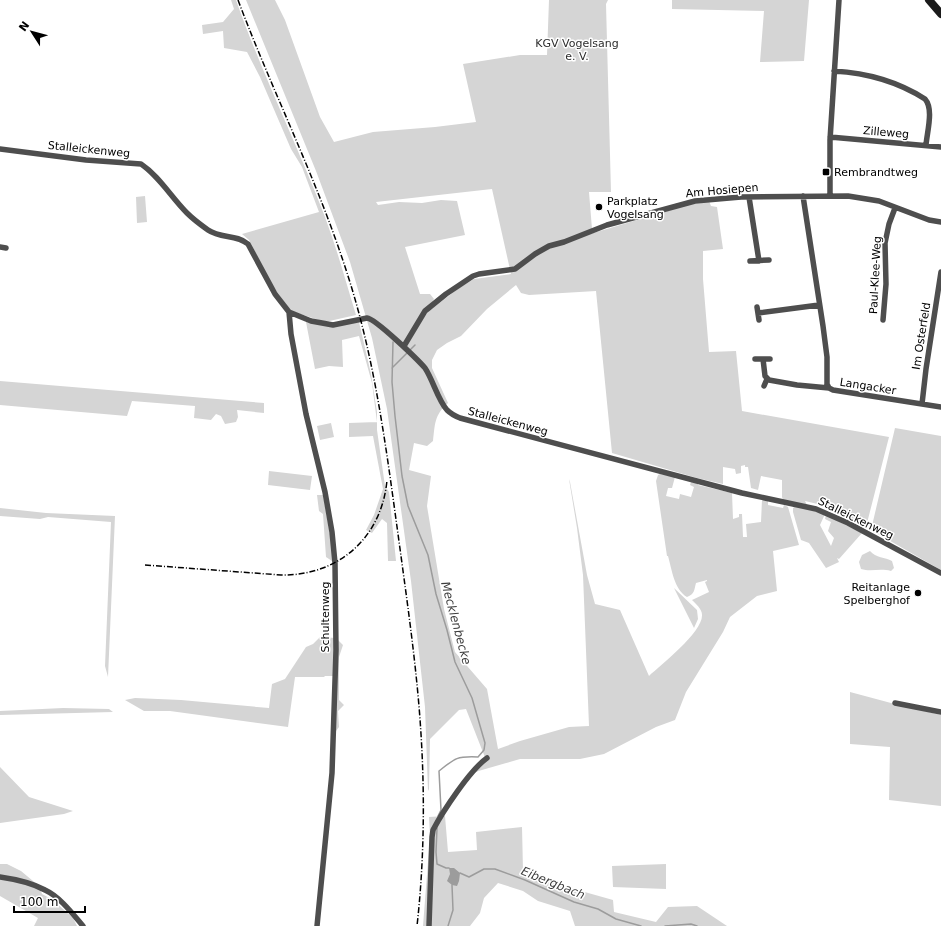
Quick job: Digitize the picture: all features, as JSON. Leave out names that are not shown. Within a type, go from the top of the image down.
[{"type":"street","points":[[830,196],[830,137],[839,0]]},
{"type":"street","points":[[929,0],[941,14]]},
{"type":"street","points":[[834,71],[854,72],[881,78],[925,99],[928,103],[930,112],[926,145]]},
{"type":"street","name":"Zilleweg","points":[[830,137],[941,147]]},
{"type":"street","name":"Stalleickenweg","points":[[0,149],[86,160],[140,164],[147,168],[187,213],[209,231],[222,237],[242,239],[248,244],[275,294],[289,312],[310,321],[332,325],[370,318],[407,350],[425,369],[446,409],[460,418],[737,492],[816,509],[848,523],[941,573]]},
{"type":"street","name":"Langacker","points":[[803,196],[826,357],[828,388],[941,408]]},
{"type":"street","name":"Am Hosiepen","points":[[407,350],[426,312],[446,294],[472,276],[515,269],[543,249],[607,225],[639,215],[695,201],[749,197],[848,196],[868,199],[929,220],[941,222]]},
{"type":"street","points":[[749,197],[759,261]]},
{"type":"street","name":"Paul-Klee-Weg","points":[[883,320],[886,280],[885,243],[889,224],[895,208]]},
{"type":"street","points":[[0,247],[6,248]]},
{"type":"street","points":[[750,261],[769,260]]},
{"type":"street","name":"Im Osterfeld","points":[[922,404],[941,272]]},
{"type":"street","points":[[758,313],[819,305]]},
{"type":"street","points":[[757,306],[759,320]]},
{"type":"street","name":"Schultenweg","points":[[289,312],[291,334],[306,414],[319,461],[326,498],[332,532],[335,563],[336,645],[332,773],[317,926]]},
{"type":"street","points":[[755,359],[770,359]]},
{"type":"street","points":[[763,359],[765,376],[767,379],[764,386]]},
{"type":"street","points":[[767,379],[797,385],[828,388]]},
{"type":"street","points":[[895,703],[941,712]]},
{"type":"street","points":[[429,926],[432,837],[436,825],[468,778],[480,763],[487,758]]},
{"type":"street","points":[[0,877],[45,890],[68,908],[83,926]]},
{"type":"green space","points":[[231,0],[236,0],[257,55],[325,217],[334,241],[356,315],[325,322],[291,311],[272,285],[249,240],[242,234],[319,212],[302,167],[291,149],[260,77],[247,52],[224,48],[223,31],[203,34],[202,25],[223,22],[234,9]]},
{"type":"green space","name":"KGV Vogelsang e. V.","points":[[246,0],[275,0],[285,20],[320,117],[334,142],[373,132],[476,122],[463,64],[520,55],[547,55],[549,0],[608,0],[606,4],[611,192],[589,192],[592,229],[573,239],[691,204],[709,201],[711,206],[717,207],[723,249],[703,251],[703,279],[709,352],[736,351],[742,411],[889,437],[866,527],[848,519],[826,506],[805,501],[807,505],[783,500],[782,480],[761,476],[758,490],[751,488],[748,467],[745,467],[745,465],[741,466],[741,473],[736,474],[735,469],[723,467],[723,484],[697,478],[612,453],[596,291],[529,295],[521,293],[516,285],[487,309],[461,336],[437,350],[432,360],[432,368],[448,403],[443,407],[438,416],[433,441],[427,446],[414,443],[409,470],[431,476],[427,506],[444,609],[455,652],[487,689],[498,749],[569,727],[589,726],[583,575],[569,479],[587,575],[595,604],[620,610],[649,676],[680,648],[696,630],[701,622],[702,613],[692,600],[709,592],[705,582],[707,580],[696,583],[693,593],[687,597],[676,584],[667,556],[656,481],[658,475],[660,474],[675,477],[672,488],[668,488],[666,496],[679,499],[680,494],[691,497],[694,487],[690,485],[691,482],[732,493],[733,519],[739,517],[739,514],[742,514],[743,537],[747,537],[746,524],[761,522],[762,500],[768,501],[768,505],[783,508],[784,505],[788,507],[799,545],[773,551],[777,591],[757,596],[730,617],[723,632],[686,692],[675,720],[656,727],[604,754],[580,759],[520,759],[475,772],[486,760],[466,709],[459,710],[430,739],[428,791],[425,707],[411,581],[387,409],[372,338],[350,262],[316,171]],"holes":[[[492,189],[511,274],[474,279],[459,288],[429,311],[417,325],[405,346],[416,324],[434,299],[430,294],[420,294],[405,247],[465,235],[457,201],[441,200],[422,203],[399,202],[378,205],[376,202]]]},
{"type":"green space","points":[[672,0],[809,0],[804,61],[760,62],[764,11],[672,9]]},
{"type":"green space","points":[[145,196],[147,222],[137,223],[136,197]]},
{"type":"green space","points":[[306,322],[329,326],[359,322],[371,374],[377,412],[377,422],[372,383],[359,336],[342,340],[343,367],[329,366],[315,369]]},
{"type":"green space","points":[[0,381],[264,403],[264,413],[237,410],[238,417],[236,422],[225,424],[221,416],[216,414],[211,420],[194,418],[195,406],[132,401],[127,416],[0,405]]},
{"type":"green space","points":[[377,422],[385,486],[389,492],[396,561],[388,561],[387,523],[382,519],[372,533],[366,530],[374,515],[383,489],[373,436],[349,437],[349,423]]},
{"type":"green space","points":[[331,423],[334,437],[320,440],[317,426]]},
{"type":"green space","points":[[895,428],[941,436],[941,570],[871,530]]},
{"type":"green space","points":[[269,471],[312,476],[310,490],[268,485]]},
{"type":"green space","points":[[317,495],[323,495],[335,563],[326,557],[323,514],[319,511]]},
{"type":"green space","points":[[796,506],[825,514],[820,525],[831,546],[834,538],[828,531],[831,522],[825,519],[826,515],[862,533],[839,559],[837,558],[839,562],[826,568],[809,543],[801,540],[793,512],[793,508]]},
{"type":"green space","points":[[0,508],[46,513],[115,516],[108,677],[105,666],[111,522],[48,517],[40,519],[0,516]]},
{"type":"green space","points":[[870,551],[875,555],[892,561],[894,568],[891,571],[861,569],[859,562],[862,555]]},
{"type":"green space","points":[[674,588],[697,610],[698,619],[694,628]]},
{"type":"green space","points":[[320,637],[336,638],[343,645],[339,657],[339,700],[344,705],[338,711],[339,727],[333,735],[335,676],[295,677],[288,727],[170,711],[144,711],[125,700],[135,698],[181,700],[269,708],[272,684],[285,679],[306,647],[313,644]]},
{"type":"green space","points":[[850,692],[941,715],[941,806],[889,800],[890,747],[850,744]]},
{"type":"green space","points":[[63,708],[109,709],[113,712],[0,715],[0,711]]},
{"type":"green space","points":[[0,767],[29,797],[73,811],[64,814],[0,823]]},
{"type":"green space","points":[[445,816],[448,852],[477,850],[476,832],[522,827],[523,871],[535,878],[613,900],[614,912],[656,922],[668,907],[697,906],[727,926],[575,926],[570,911],[538,901],[523,891],[498,883],[484,898],[480,913],[470,926],[423,926],[430,836],[429,817]]},
{"type":"green space","points":[[0,864],[7,864],[21,871],[39,886],[42,894],[53,900],[73,918],[77,926],[34,926],[38,918],[0,896]]},
{"type":"green space","points":[[666,864],[666,889],[613,887],[612,866]]},
{"type":"shaded area","points":[[449,868],[454,868],[460,873],[457,886],[452,885],[447,881],[450,874]]},
{"type":"waterway","name":"Mecklenbecke","points":[[393,342],[392,382],[395,416],[402,476],[408,506],[428,555],[436,594],[455,662],[472,698],[485,743],[484,750],[478,757],[465,757],[457,759],[439,771],[441,810],[438,816]]},
{"type":"waterway","points":[[392,368],[415,345]]},
{"type":"waterway","name":"Mecklenbecke","points":[[437,828],[437,864],[449,868]]},
{"type":"waterway","name":"Eibergbach","points":[[460,873],[469,877],[484,869],[495,869],[525,880],[574,902],[598,909],[616,919],[641,926]]},
{"type":"waterway","name":"Eibergbach","points":[[448,926],[453,910],[452,885]]},
{"type":"waterway","name":"Eibergbach","points":[[665,926],[691,924],[697,926]]},
{"type":"railway","points":[[238,0],[309,171],[336,241],[348,276],[366,340],[373,372],[394,501],[419,709],[423,782],[423,830],[417,926]]},
{"type":"railway","points":[[145,565],[281,575],[302,574],[321,569],[339,560],[354,549],[367,535],[376,519],[383,500],[387,480]]},
{"type":"place","name":"Rembrandtweg","points":[[826,172]]},
{"type":"place","name":"Parkplatz Vogelsang","points":[[599,207]]},
{"type":"place","name":"Reitanlage Spelberghof","points":[[918,593]]}]
